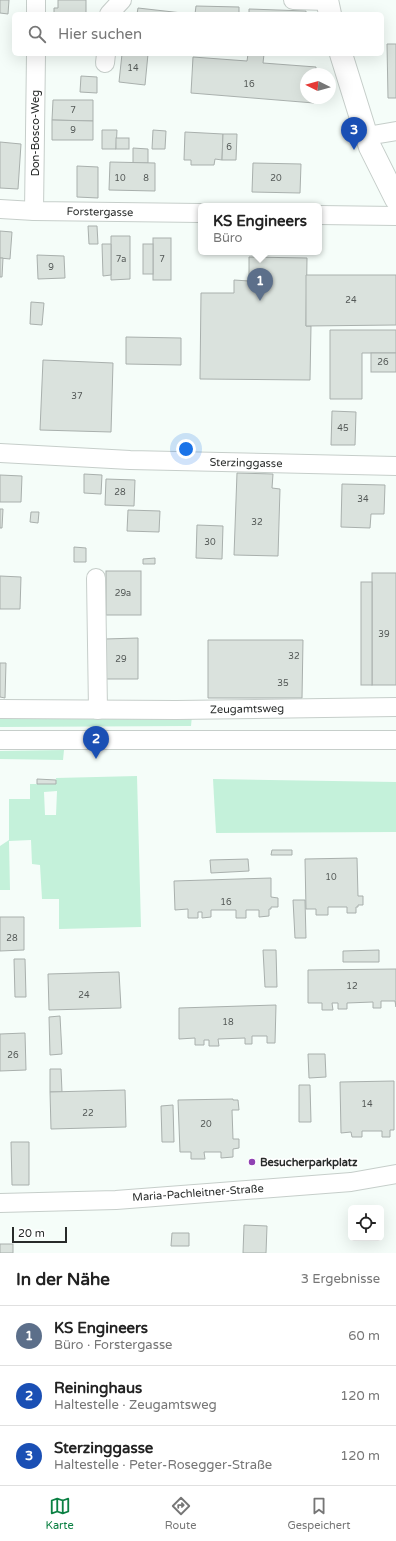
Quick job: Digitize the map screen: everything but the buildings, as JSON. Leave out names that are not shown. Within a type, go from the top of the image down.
[{"type":"main road","points":[[342,56],[370,147],[396,199]]},
{"type":"street","points":[[36,0],[36,12]]},
{"type":"street","points":[[111,12],[122,0]]},
{"type":"street","points":[[294,0],[328,5]]},
{"type":"street","name":"Don-Bosco-Weg","points":[[34,211],[36,56]]},
{"type":"street","points":[[366,136],[396,131]]},
{"type":"street","name":"Forstergasse","points":[[0,209],[34,211],[198,213]]},
{"type":"street","points":[[322,215],[396,216]]},
{"type":"street","name":"Sterzinggasse","points":[[0,453],[130,460],[396,466]]},
{"type":"street","points":[[96,578],[98,710]]},
{"type":"street","name":"Zeugamtsweg","points":[[0,708],[98,710],[396,707]]},
{"type":"street","points":[[0,740],[396,740]]},
{"type":"street","name":"Maria-Pachleitner-Straße","points":[[0,1203],[116,1200],[350,1182],[396,1174]]},
{"type":"green space","points":[[192,716],[191,726],[0,727],[0,717]]},
{"type":"green space","points":[[64,750],[63,760],[0,759],[0,751]]},
{"type":"green space","points":[[137,776],[141,927],[59,929],[59,899],[42,899],[40,865],[32,864],[31,840],[9,841],[10,890],[0,890],[0,846],[9,840],[9,799],[30,799],[30,784],[56,784],[56,778]],"holes":[[[57,791],[56,815],[45,815],[44,792]]]},
{"type":"green space","points":[[213,779],[396,782],[396,832],[216,833]]},
{"type":"place","name":"Sterzinggasse","points":[[354,150]]},
{"type":"place","name":"KS Engineers","points":[[260,301]]},
{"type":"place","name":"Reininghaus","points":[[96,759]]},
{"type":"place","name":"Besucherparkplatz","points":[[252,1162]]}]
